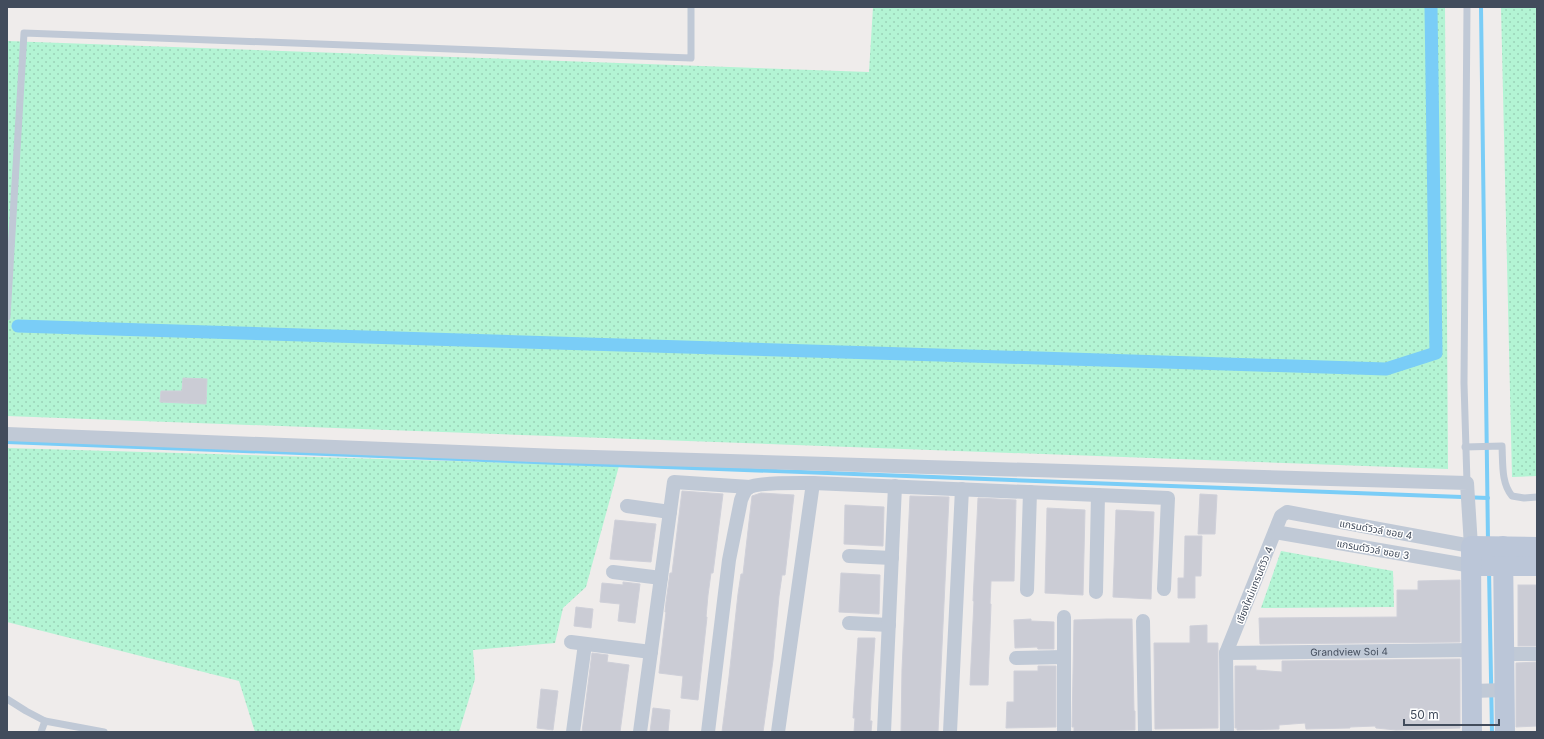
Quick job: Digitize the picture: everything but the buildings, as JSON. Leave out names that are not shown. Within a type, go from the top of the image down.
[{"type":"street","points":[[7,434],[567,456],[1467,485],[1475,566],[1471,650],[1505,732]]},
{"type":"street","points":[[640,732],[674,482],[750,487],[760,485],[813,483],[1168,498],[1164,589]]},
{"type":"street","points":[[778,732],[813,483]]},
{"type":"street","points":[[884,732],[895,486]]},
{"type":"street","points":[[708,732],[729,560],[741,500],[745,491],[750,487]]},
{"type":"street","points":[[950,732],[962,489]]},
{"type":"street","points":[[1027,590],[1030,492]]},
{"type":"street","points":[[1096,592],[1098,495]]},
{"type":"street","points":[[627,506],[670,512]]},
{"type":"street","name":"แกรนด์วิวล์ ซอย 4","points":[[1281,516],[1286,512],[1474,546]]},
{"type":"street","name":"เชียงใหม่แกรนด์วิว 4","points":[[1226,653],[1281,516]]},
{"type":"street","name":"แกรนด์วิวล์ ซอย 3","points":[[1275,532],[1475,566]]},
{"type":"street","points":[[1474,546],[1537,547]]},
{"type":"street","points":[[1472,732],[1504,654],[1500,546]]},
{"type":"street","points":[[849,556],[892,558]]},
{"type":"street","points":[[1475,566],[1537,566]]},
{"type":"street","points":[[613,572],[661,578]]},
{"type":"street","points":[[1064,617],[1064,732]]},
{"type":"street","points":[[1143,621],[1145,732]]},
{"type":"street","points":[[848,623],[889,625]]},
{"type":"street","points":[[571,642],[651,652]]},
{"type":"street","points":[[573,732],[585,644]]},
{"type":"street","name":"Grandview Soi 4","points":[[1226,653],[1471,650]]},
{"type":"street","points":[[1226,653],[1227,732]]},
{"type":"street","points":[[1504,654],[1537,654]]},
{"type":"street","points":[[1016,658],[1064,657]]},
{"type":"lane","points":[[7,317],[24,32],[691,58],[691,7]]},
{"type":"lane","points":[[1466,7],[1465,447],[1467,485]]},
{"type":"lane","points":[[1465,447],[1502,446],[1504,479],[1507,490],[1512,496],[1524,498],[1537,497]]},
{"type":"lane","points":[[7,699],[45,721],[104,732]]},
{"type":"lane","points":[[41,732],[45,721]]},
{"type":"green space","points":[[873,7],[1445,7],[1448,469],[7,416],[7,41],[869,72]]},
{"type":"green space","points":[[1501,7],[1537,7],[1537,476],[1512,477]]},
{"type":"green space","points":[[7,448],[619,466],[586,587],[563,608],[555,643],[473,650],[475,679],[459,732],[255,732],[239,681],[7,622]]},
{"type":"green space","points":[[1281,551],[1393,571],[1394,607],[1261,608]]},
{"type":"waterway","points":[[18,326],[1386,369],[1436,353],[1431,7]]},
{"type":"waterway","points":[[1481,7],[1488,542]]},
{"type":"waterway","points":[[7,442],[1488,498]]},
{"type":"waterway","points":[[1489,570],[1492,732]]}]
